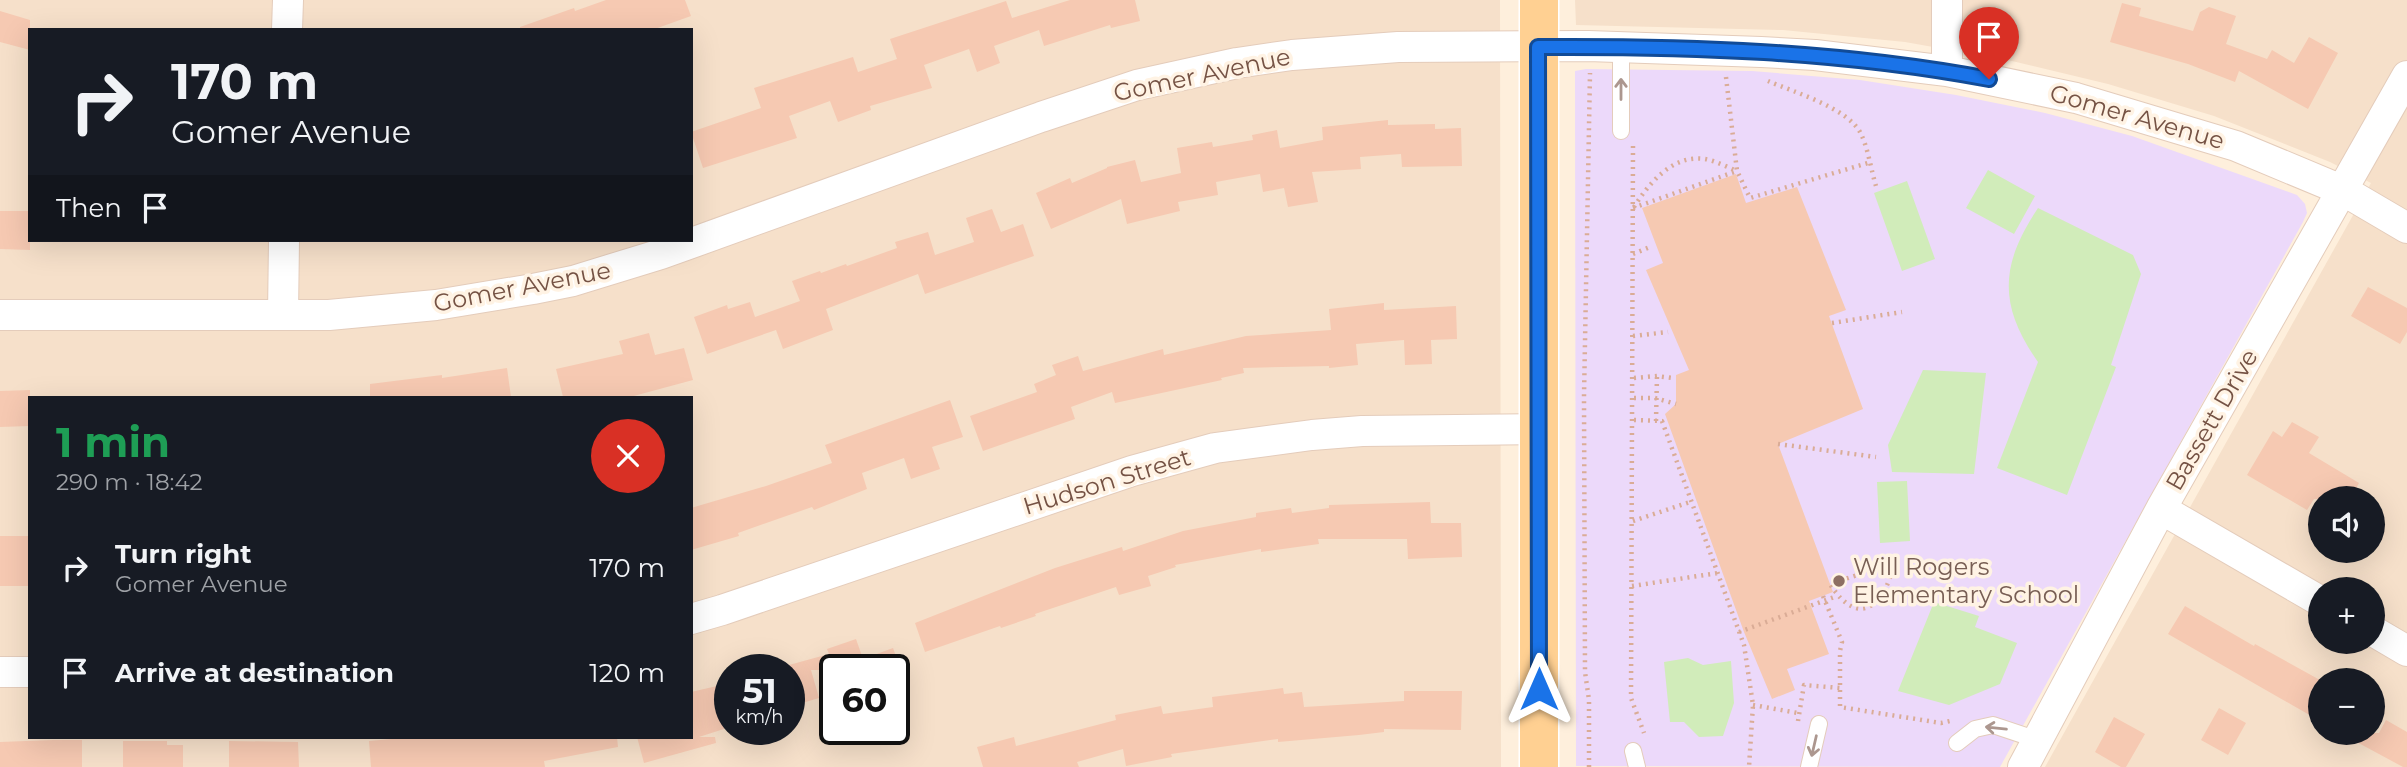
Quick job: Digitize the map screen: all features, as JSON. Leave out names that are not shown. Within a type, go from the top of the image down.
[{"type":"main road","points":[[1539,0],[1539,767]]},
{"type":"street","points":[[287,28],[288,0]]},
{"type":"street","points":[[1947,0],[1947,71]]},
{"type":"street","name":"Gomer Avenue","points":[[0,315],[283,316],[363,313],[436,305],[573,281],[661,254],[1041,117],[1138,85],[1237,63],[1338,50],[1398,47],[1621,47],[1815,55],[1947,71],[2076,98],[2236,146],[2344,191],[2407,228]]},
{"type":"street","name":"Bassett Drive","points":[[2023,767],[2161,509],[2407,76]]},
{"type":"street","points":[[283,316],[284,242]]},
{"type":"street","name":"Hudson Street","points":[[693,617],[735,606],[1132,471],[1215,448],[1363,431],[1538,429]]},
{"type":"street","points":[[2161,509],[2308,594]]},
{"type":"street","points":[[2385,638],[2407,651]]},
{"type":"street","points":[[0,672],[28,672]]},
{"type":"lane","points":[[1621,47],[1627,136]]},
{"type":"lane","points":[[1809,767],[1819,724]]},
{"type":"lane","points":[[1957,743],[1975,729],[1993,725],[2038,740]]},
{"type":"path","points":[[1589,767],[1589,700],[1585,672],[1584,396],[1590,73]]},
{"type":"path","points":[[1726,76],[1737,171],[1750,198],[1868,163]]},
{"type":"path","points":[[1759,77],[1827,106],[1848,118],[1861,133],[1876,186]]},
{"type":"path","points":[[1627,136],[1633,208],[1631,698],[1640,754]]},
{"type":"path","points":[[1633,208],[1647,186],[1680,162],[1704,159],[1737,171]]},
{"type":"path","points":[[1633,208],[1737,171]]},
{"type":"path","points":[[1633,254],[1650,247]]},
{"type":"path","points":[[1832,323],[1902,312]]},
{"type":"path","points":[[1633,336],[1668,332]]},
{"type":"path","points":[[1656,421],[1657,376]]},
{"type":"path","points":[[1634,378],[1672,378]]},
{"type":"path","points":[[1634,398],[1656,398],[1676,404]]},
{"type":"path","points":[[1634,420],[1662,421],[1744,645],[1752,705],[1749,767]]},
{"type":"path","points":[[1778,444],[1875,457]]},
{"type":"path","points":[[1633,520],[1690,502]]},
{"type":"path","points":[[1894,563],[1889,585],[1877,602],[1862,609],[1850,608],[1838,596],[1830,584],[1894,563]]},
{"type":"path","points":[[1632,586],[1718,573]]},
{"type":"path","points":[[1739,632],[1824,598],[1838,596]]},
{"type":"path","points":[[1824,598],[1842,642],[1840,707],[1941,723],[1953,721]]},
{"type":"path","points":[[1797,729],[1804,684],[1840,688]]},
{"type":"path","points":[[1752,705],[1798,713]]},
{"type":"shaded area","points":[[0,0],[1500,0],[1501,767],[0,767]]},
{"type":"shaded area","points":[[1575,0],[2407,0],[2407,767],[2045,767],[2371,183],[2330,162],[2214,116],[2108,84],[2012,61],[1905,42],[1783,30],[1576,25]]},
{"type":"shaded area","name":"Will Rogers Elementary School","points":[[1575,71],[1752,71],[1860,80],[1956,95],[2045,113],[2132,136],[2297,195],[2305,204],[2307,213],[2303,222],[2000,767],[1576,766]]},
{"type":"green space","points":[[1988,170],[2035,196],[2014,234],[1966,208]]},
{"type":"green space","points":[[1907,181],[1935,259],[1902,271],[1874,193]]},
{"type":"green space","points":[[2038,208],[2133,255],[2141,274],[2111,365],[2116,367],[2067,495],[1997,468],[2038,362],[2016,322],[2010,303],[2009,285],[2016,248]]},
{"type":"green space","points":[[1923,370],[1986,373],[1974,474],[1892,472],[1888,445]]},
{"type":"green space","points":[[1907,481],[1910,541],[1880,543],[1877,482]]},
{"type":"green space","points":[[1934,602],[1979,616],[1975,627],[2017,643],[2000,684],[1949,705],[1898,691]]},
{"type":"green space","points":[[1688,658],[1703,665],[1731,661],[1734,703],[1723,736],[1699,737],[1684,722],[1670,722],[1664,662]]},
{"type":"building","points":[[606,0],[685,0],[691,16],[658,28],[520,28],[574,8],[575,11]]},
{"type":"building","points":[[1070,0],[1135,0],[1140,21],[1111,28],[1110,25],[1044,46],[1039,30],[994,46],[1000,63],[977,72],[969,49],[924,65],[932,88],[870,106],[871,110],[838,122],[830,101],[789,116],[797,138],[703,168],[693,131],[761,108],[754,88],[853,57],[858,72],[897,59],[890,39],[1006,1],[1012,18]]},
{"type":"building","points":[[2122,3],[2141,8],[2139,16],[2193,31],[2200,12],[2209,7],[2236,16],[2226,44],[2267,59],[2272,50],[2294,63],[2309,37],[2338,53],[2308,109],[2239,71],[2235,82],[2188,64],[2110,42]]},
{"type":"building","points":[[0,11],[30,20],[28,49],[0,42]]},
{"type":"building","points":[[1388,120],[1388,125],[1435,124],[1435,129],[1461,128],[1462,166],[1402,167],[1401,154],[1360,157],[1361,169],[1312,172],[1318,202],[1288,207],[1284,188],[1263,192],[1260,174],[1216,182],[1218,195],[1178,202],[1180,211],[1127,224],[1121,199],[1051,229],[1036,193],[1070,178],[1072,183],[1107,167],[1135,160],[1141,182],[1181,173],[1177,148],[1212,142],[1213,147],[1253,140],[1252,135],[1277,130],[1280,148],[1323,140],[1322,127]]},
{"type":"building","points":[[1736,174],[1746,203],[1797,187],[1846,310],[1829,316],[1863,409],[1778,444],[1833,592],[1809,601],[1829,654],[1787,669],[1795,690],[1772,699],[1744,632],[1665,414],[1676,404],[1676,375],[1689,370],[1646,270],[1663,263],[1642,208]]},
{"type":"building","points":[[992,209],[1001,232],[1023,224],[1034,256],[925,294],[918,274],[826,309],[833,330],[783,349],[776,330],[707,354],[694,317],[727,305],[728,309],[750,302],[755,317],[800,301],[792,281],[820,271],[821,273],[846,264],[847,266],[897,248],[895,242],[928,232],[935,255],[974,242],[966,218]]},
{"type":"building","points":[[0,211],[28,211],[30,250],[0,249]]},
{"type":"building","points":[[2368,287],[2407,308],[2407,332],[2400,344],[2351,316]]},
{"type":"building","points":[[1384,303],[1384,310],[1456,306],[1457,339],[1431,340],[1432,364],[1405,365],[1404,340],[1356,344],[1358,365],[1329,368],[1243,368],[1244,373],[1221,378],[1222,380],[1115,403],[1112,392],[1071,407],[1075,419],[983,451],[970,416],[1037,392],[1034,384],[1056,375],[1052,365],[1078,356],[1083,371],[1163,349],[1164,355],[1246,336],[1331,330],[1329,309]]},
{"type":"building","points":[[649,333],[655,355],[684,348],[693,380],[634,396],[563,396],[556,369],[623,354],[619,341]]},
{"type":"building","points":[[507,368],[511,396],[370,396],[370,384],[442,375],[442,378]]},
{"type":"building","points":[[30,390],[28,426],[0,427],[0,391]]},
{"type":"building","points":[[950,400],[963,437],[932,447],[940,469],[911,479],[904,458],[862,473],[867,489],[814,510],[812,507],[738,533],[739,536],[693,549],[693,507],[832,463],[825,445]]},
{"type":"building","points":[[2292,422],[2319,437],[2309,453],[2359,483],[2357,486],[2308,486],[2307,510],[2247,475],[2273,431],[2282,437]]},
{"type":"building","points":[[1430,502],[1431,523],[1461,523],[1462,557],[1408,559],[1407,539],[1318,539],[1319,544],[1261,552],[1261,549],[1175,565],[1176,567],[1148,576],[1151,586],[1119,595],[1116,587],[925,652],[915,623],[1055,568],[1122,547],[1123,551],[1183,531],[1256,517],[1256,513],[1291,508],[1292,513],[1329,508],[1329,505]]},
{"type":"building","points":[[0,536],[28,536],[28,586],[0,586]]},
{"type":"building","points":[[2185,606],[2308,673],[2308,714],[2168,634]]},
{"type":"building","points":[[856,639],[861,654],[829,654],[827,649]]},
{"type":"building","points":[[893,648],[895,654],[877,654]]},
{"type":"building","points":[[819,657],[819,670],[811,670],[819,698],[805,702],[805,661]]},
{"type":"building","points":[[714,687],[714,732],[699,737],[714,737],[714,744],[644,763],[638,739],[693,739],[693,692]]},
{"type":"building","points":[[1283,688],[1284,694],[1302,692],[1304,707],[1404,701],[1404,691],[1462,691],[1461,730],[1384,729],[1384,732],[1359,735],[1278,742],[1278,739],[1171,754],[1172,757],[1126,766],[1123,749],[1077,762],[1079,767],[983,767],[977,747],[1014,737],[1016,746],[1116,720],[1115,715],[1161,706],[1163,714],[1213,707],[1212,697]]},
{"type":"building","points":[[2219,708],[2246,723],[2228,755],[2201,740]]},
{"type":"building","points":[[2114,717],[2145,734],[2126,767],[2121,767],[2095,752]]},
{"type":"building","points":[[2386,720],[2407,732],[2407,767],[2362,745],[2385,745]]},
{"type":"building","points":[[617,739],[618,747],[544,761],[545,767],[371,767],[369,741]]},
{"type":"building","points":[[82,740],[82,767],[0,767],[0,742]]},
{"type":"building","points":[[123,741],[167,741],[167,745],[183,745],[183,767],[123,767]]},
{"type":"building","points":[[229,741],[298,742],[299,767],[229,767]]},
{"type":"place","name":"Will Rogers Elementary School","points":[[1839,581]]},
{"type":"route","points":[[1539,689],[1538,47],[1815,55],[1947,71],[1989,79]]}]
